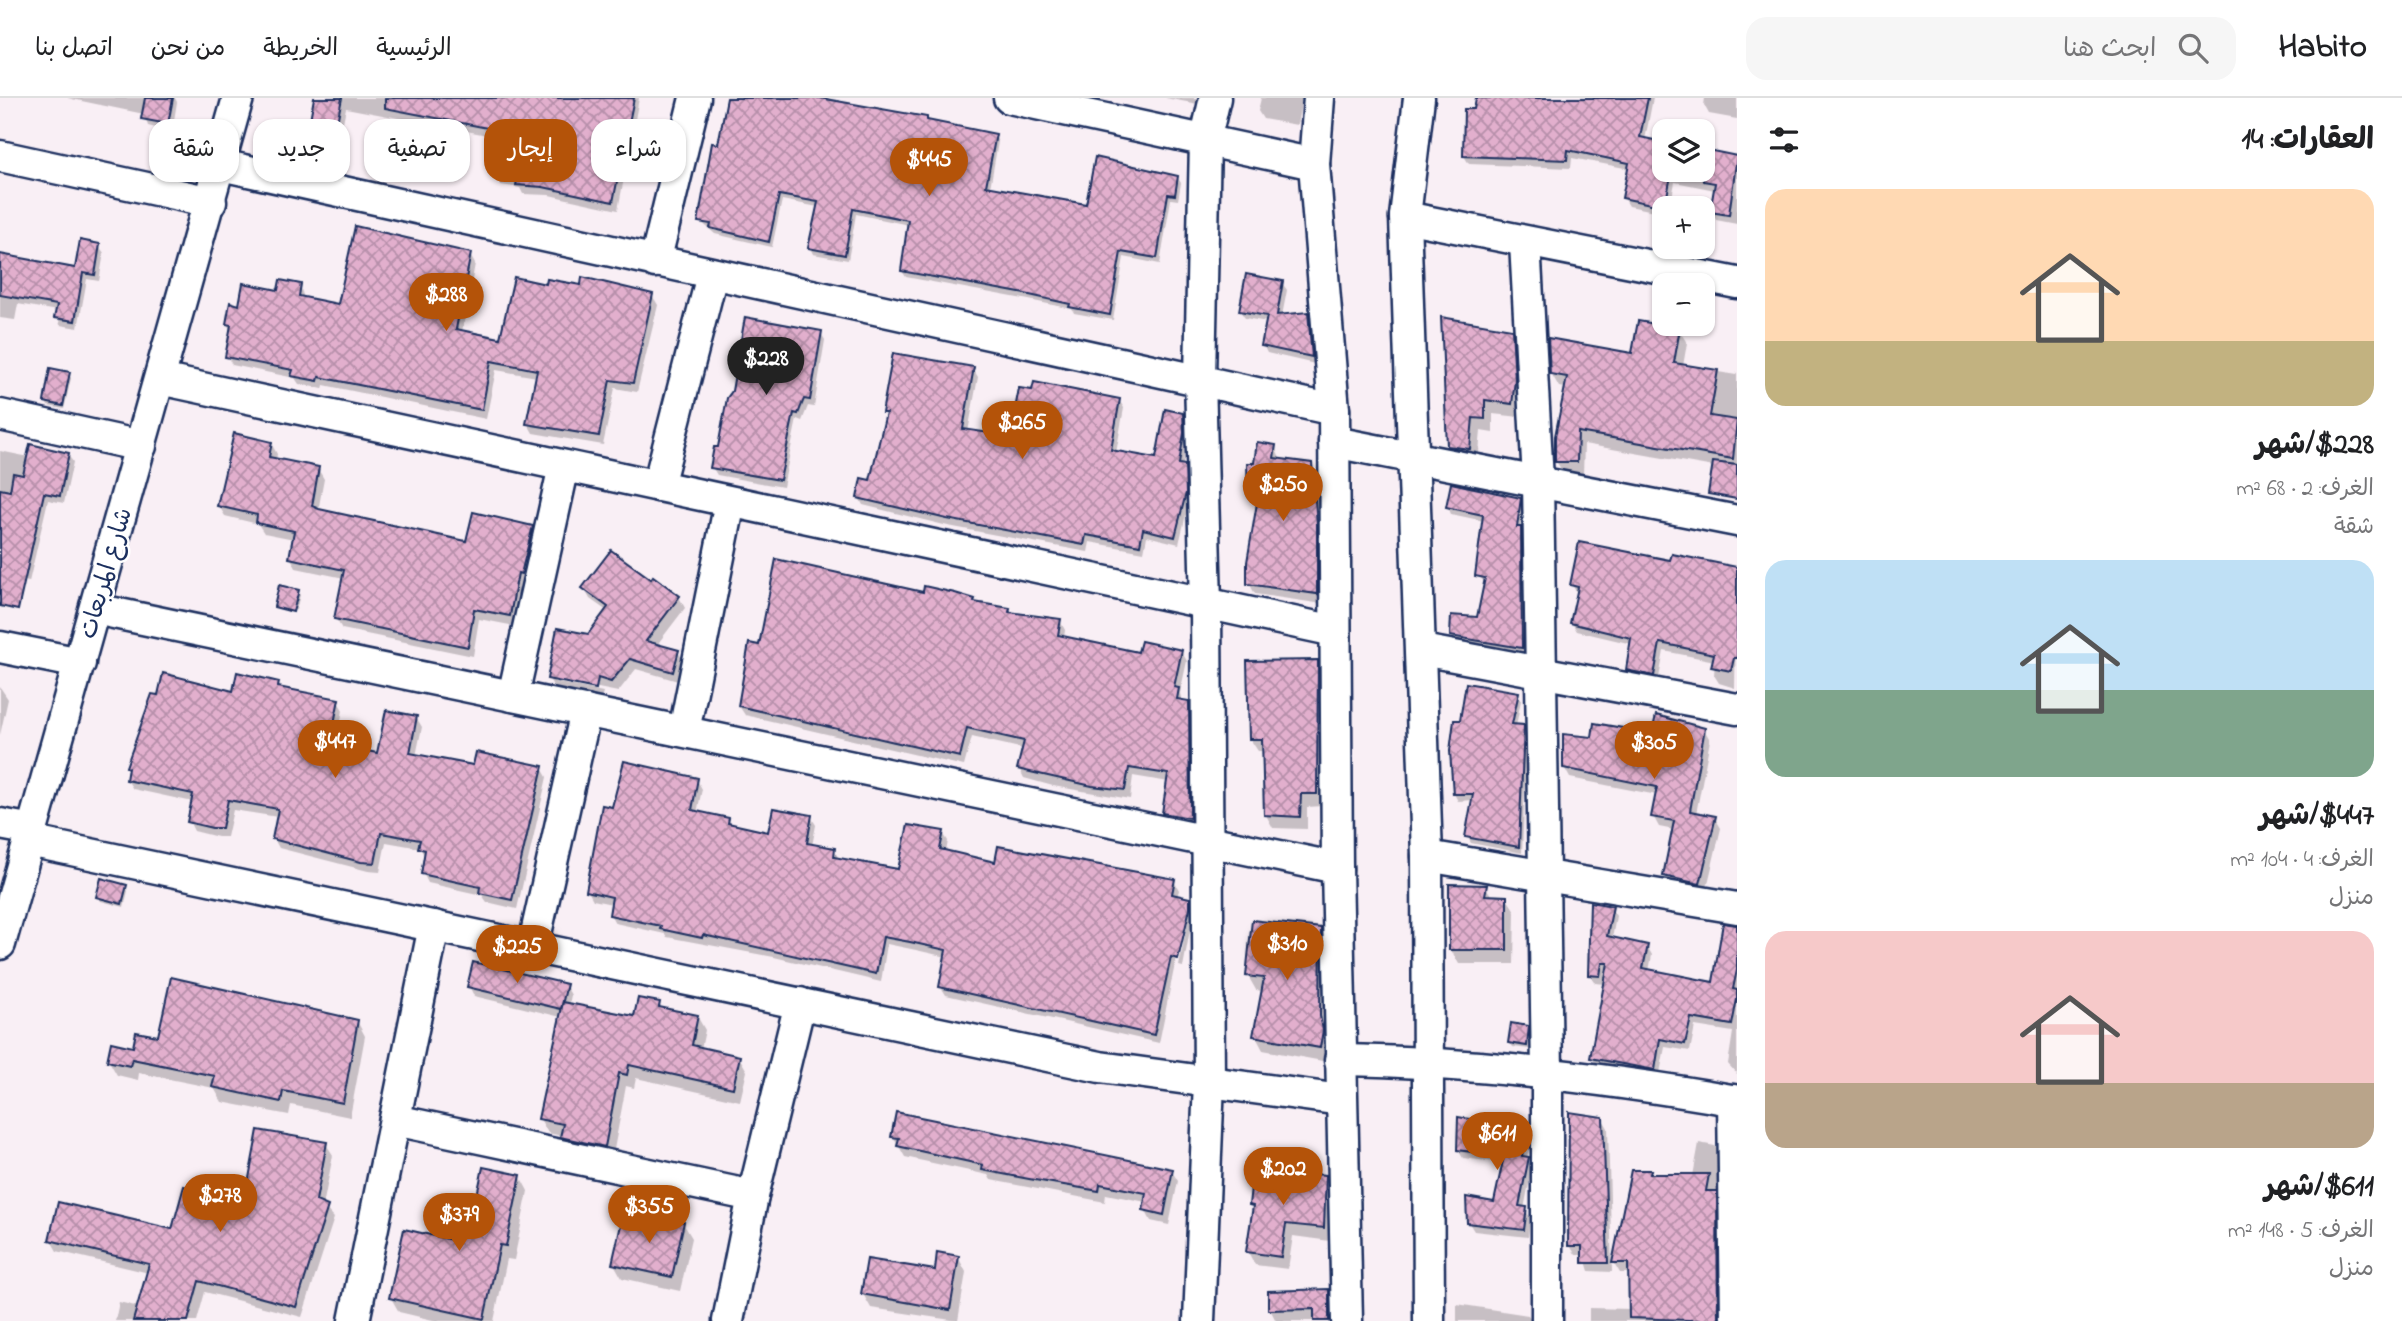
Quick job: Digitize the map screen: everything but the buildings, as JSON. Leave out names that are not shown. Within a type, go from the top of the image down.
[{"type":"street","name":"شارع المربعات","points":[[233,119],[238,98]]},
{"type":"street","points":[[655,262],[695,98]]},
{"type":"street","points":[[1009,98],[1314,164]]},
{"type":"street","points":[[1199,1321],[1209,1082],[1206,604],[1200,378],[1205,141],[1215,98]]},
{"type":"street","points":[[1319,98],[1314,164],[1334,410],[1337,868],[1347,1321]]},
{"type":"street","points":[[1419,98],[1405,217],[1427,856],[1429,1321]]},
{"type":"street","points":[[0,156],[211,202]]},
{"type":"street","points":[[239,169],[712,275],[1200,378],[1334,410]]},
{"type":"street","name":"شارع المربعات","points":[[0,944],[216,182]]},
{"type":"street","points":[[1405,217],[1525,243],[1737,283]]},
{"type":"street","points":[[1525,243],[1538,480],[1542,874],[1548,1073],[1547,1321]]},
{"type":"street","points":[[658,486],[712,275]]},
{"type":"street","points":[[160,379],[1335,631]]},
{"type":"street","points":[[0,415],[141,446]]},
{"type":"street","points":[[1334,442],[1737,521]]},
{"type":"street","points":[[513,696],[564,466]]},
{"type":"street","points":[[684,731],[730,502]]},
{"type":"street","points":[[95,609],[1337,868]]},
{"type":"street","points":[[0,647],[80,663]]},
{"type":"street","points":[[1422,650],[1737,709]]},
{"type":"street","points":[[533,947],[586,711]]},
{"type":"street","points":[[0,824],[31,835],[434,926],[1100,1067],[1341,1100]]},
{"type":"street","points":[[1427,856],[1737,908]]},
{"type":"street","points":[[354,1321],[434,926]]},
{"type":"street","points":[[728,1321],[753,1196],[800,1003]]},
{"type":"street","points":[[1340,1060],[1428,1061],[1548,1073],[1735,1100],[1736,1318]]},
{"type":"street","points":[[395,1120],[753,1196]]}]
